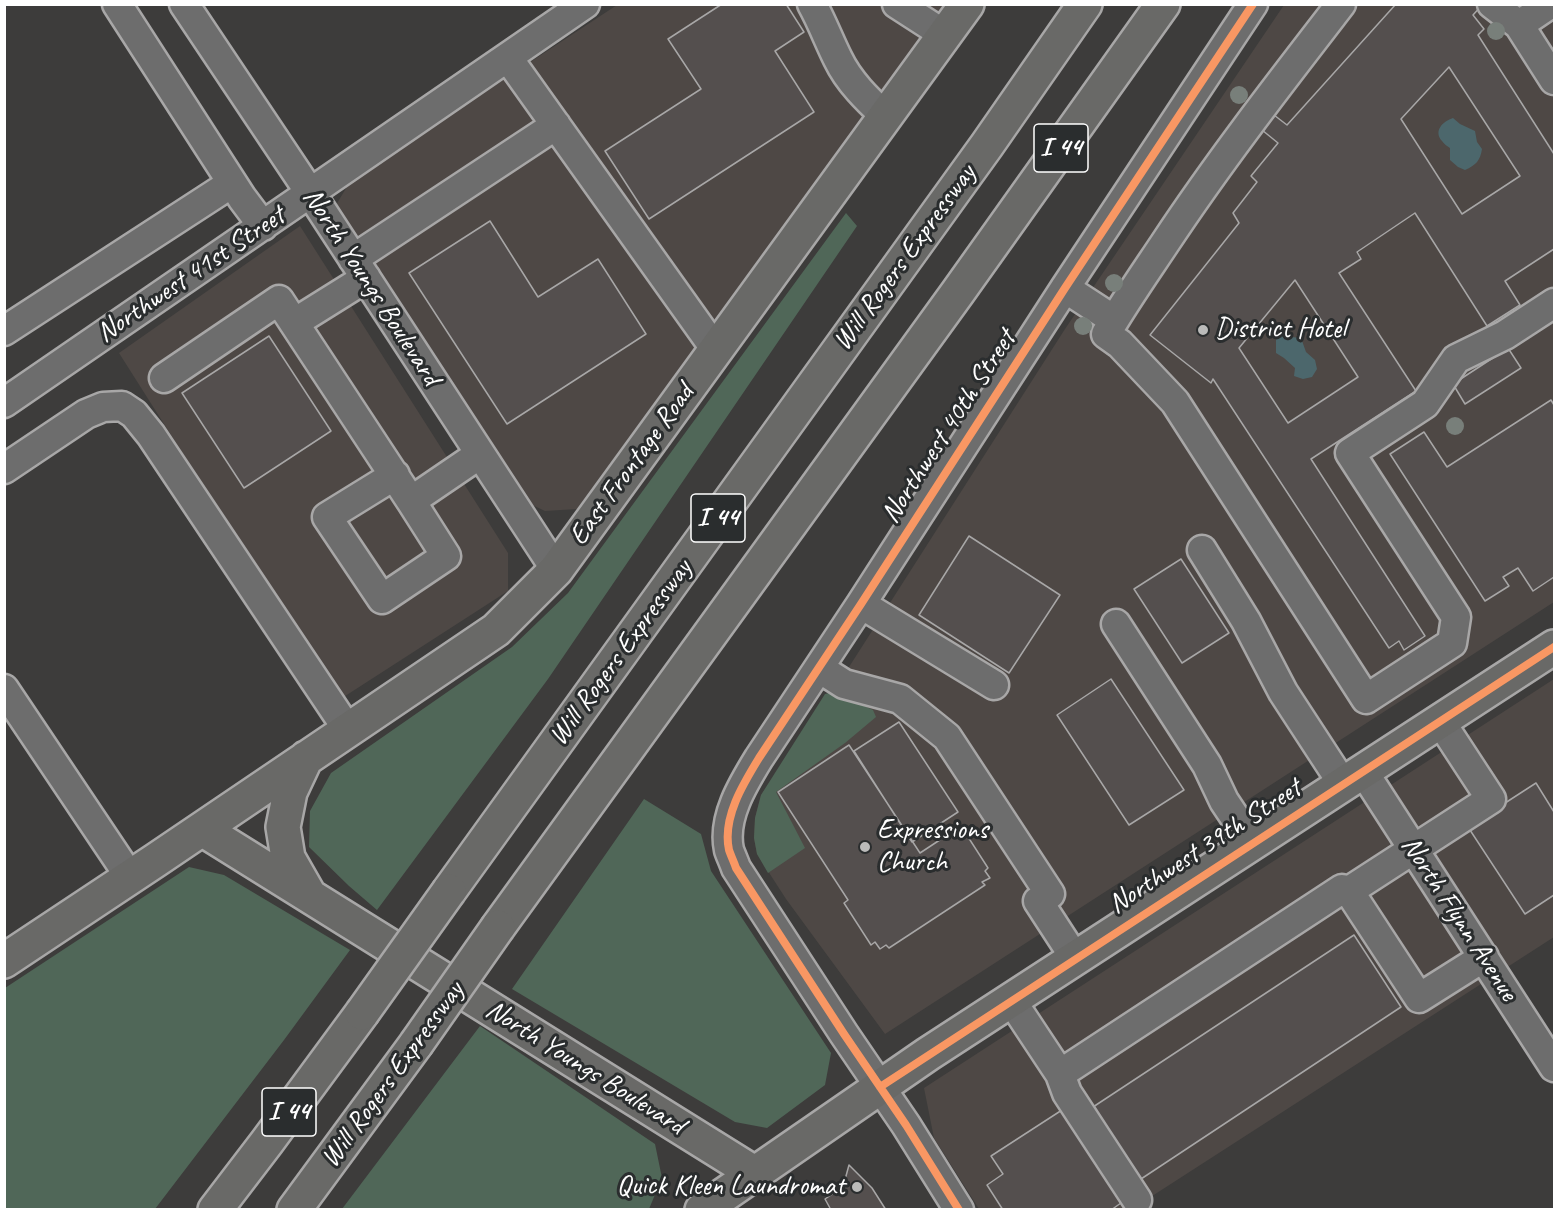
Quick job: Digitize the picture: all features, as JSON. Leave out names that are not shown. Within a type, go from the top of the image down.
[{"type":"main road","name":"East Frontage Road","points":[[202,829],[496,630],[556,570],[967,4]]},
{"type":"main road","points":[[987,145],[1057,4]]},
{"type":"main road","name":"Will Rogers Expressway","points":[[215,1209],[362,1013],[987,145],[1085,4]]},
{"type":"main road","name":"Will Rogers Expressway","points":[[294,1209],[416,1044],[1163,4]]},
{"type":"main road","name":"Northwest 39th Street","points":[[702,1209],[880,1086],[1554,646]]},
{"type":"main road","points":[[306,759],[290,792],[283,827],[288,858],[309,895]]},
{"type":"main road","points":[[4,961],[202,829]]},
{"type":"main road","name":"North Youngs Boulevard","points":[[202,829],[754,1173]]},
{"type":"street","points":[[117,4],[232,183],[264,226]]},
{"type":"street","name":"North Youngs Boulevard","points":[[184,4],[360,268],[556,570]]},
{"type":"street","name":"Northwest 41st Street","points":[[4,403],[585,4]]},
{"type":"street","points":[[812,4],[839,62],[863,95],[885,116]]},
{"type":"street","points":[[897,4],[945,35]]},
{"type":"street","name":"Northwest 40th Street","points":[[880,1086],[736,868],[729,849],[728,830],[734,807],[743,783],[1253,4]]},
{"type":"street","points":[[1341,4],[1204,184],[1106,334],[1120,344],[1175,402],[1366,699],[1452,644],[1456,617],[1350,453],[1425,404],[1456,359],[1505,335],[1554,303]]},
{"type":"street","points":[[1492,4],[1519,25],[1554,80]]},
{"type":"street","points":[[1519,25],[1550,4]]},
{"type":"street","points":[[508,58],[716,350]]},
{"type":"street","points":[[294,323],[360,268],[556,125]]},
{"type":"street","points":[[4,332],[232,183]]},
{"type":"street","points":[[1065,288],[1114,320]]},
{"type":"street","points":[[164,378],[279,300],[395,475],[446,556],[382,599],[327,517],[395,475]]},
{"type":"street","points":[[4,469],[86,414],[103,407],[122,406],[134,414],[158,444],[348,730]]},
{"type":"street","points":[[411,501],[480,454]]},
{"type":"street","name":"North Flynn Avenue","points":[[1202,550],[1246,621],[1283,692],[1414,849],[1554,1068]]},
{"type":"street","points":[[861,604],[994,685]]},
{"type":"street","points":[[1116,624],[1207,765],[1224,801],[1252,843]]},
{"type":"street","points":[[819,668],[844,684],[900,699],[947,737],[1050,894],[1038,902],[1075,958]]},
{"type":"street","points":[[4,689],[130,877]]},
{"type":"street","points":[[1349,891],[1491,799],[1440,721]]},
{"type":"street","points":[[1060,1074],[1342,889],[1349,891],[1419,998],[1484,957]]},
{"type":"street","points":[[1011,1000],[1060,1074],[1067,1093],[1137,1200]]},
{"type":"street","points":[[880,1086],[959,1209]]},
{"type":"shaded area","points":[[617,5],[945,5],[577,509],[545,511],[526,502],[336,205],[351,180]]},
{"type":"shaded area","points":[[1284,5],[1554,5],[1554,602],[885,1034],[786,899],[757,854],[754,838],[755,818],[761,795],[833,692],[1065,329]]},
{"type":"shaded area","points":[[300,226],[508,553],[508,591],[339,700],[119,353]]},
{"type":"shaded area","points":[[1554,679],[1554,937],[1132,1209],[979,1209],[934,1138],[924,1088]]},
{"type":"green space","points":[[846,213],[857,226],[548,679],[377,910],[309,847],[310,811],[331,773],[512,647],[568,593]]},
{"type":"green space","points":[[833,692],[873,710],[876,717],[845,743],[776,792],[805,848],[768,873],[757,854],[754,838],[755,818],[761,795],[825,694]]},
{"type":"green space","points":[[644,799],[701,834],[711,871],[831,1053],[825,1085],[767,1128],[735,1122],[512,989]]},
{"type":"green space","points":[[189,867],[224,875],[350,950],[155,1209],[5,1209],[5,988]]},
{"type":"green space","points":[[480,1026],[655,1144],[662,1178],[649,1209],[342,1209]]},
{"type":"water","points":[[1453,118],[1475,131],[1477,142],[1482,149],[1477,162],[1465,170],[1450,160],[1450,148],[1439,137],[1440,127]]},
{"type":"water","points":[[1284,330],[1291,337],[1301,338],[1306,352],[1315,360],[1317,369],[1312,377],[1303,379],[1294,376],[1295,368],[1276,353],[1276,340]]},
{"type":"building","points":[[722,4],[786,4],[804,32],[775,51],[814,112],[649,219],[605,151],[701,89],[668,39]]},
{"type":"building","name":"District Hotel","points":[[1396,4],[1483,4],[1473,15],[1484,29],[1478,35],[1554,154],[1554,249],[1505,281],[1520,305],[1487,326],[1415,213],[1357,252],[1361,259],[1339,273],[1416,391],[1311,459],[1425,636],[1404,650],[1399,641],[1389,648],[1213,379],[1211,383],[1150,335],[1239,223],[1233,213],[1257,182],[1251,176],[1278,143],[1262,130],[1274,115],[1287,125]],"holes":[[[1449,67],[1520,176],[1462,214],[1401,119]],[[1295,280],[1358,377],[1288,423],[1239,348]]]},
{"type":"building","points":[[490,221],[538,297],[598,259],[646,334],[507,424],[409,273]]},
{"type":"building","points":[[269,336],[331,431],[244,488],[182,393]]},
{"type":"building","points":[[1508,348],[1521,368],[1465,404],[1453,384]]},
{"type":"building","points":[[1551,400],[1554,405],[1554,577],[1533,591],[1518,568],[1503,577],[1509,586],[1485,601],[1390,454],[1424,432],[1447,467]]},
{"type":"building","points":[[969,536],[1060,595],[1009,673],[919,615]]},
{"type":"building","points":[[1181,559],[1229,633],[1182,663],[1134,589]]},
{"type":"building","points":[[1111,679],[1184,790],[1129,825],[1057,715]]},
{"type":"building","points":[[899,722],[958,812],[912,842],[854,751]]},
{"type":"building","name":"Expressions Church","points":[[849,745],[920,853],[961,826],[988,868],[985,871],[990,878],[982,882],[985,885],[889,948],[886,945],[880,949],[875,942],[871,945],[844,903],[848,900],[778,792]]},
{"type":"building","points":[[1536,783],[1554,812],[1554,895],[1525,914],[1468,827]]},
{"type":"building","points":[[1354,935],[1401,1007],[1141,1179],[1093,1107]]},
{"type":"building","points":[[1062,1110],[1121,1203],[1111,1210],[1003,1210],[987,1185],[1003,1174],[991,1156]]},
{"type":"building","name":"Quick Kleen Laundromat","points":[[849,1165],[872,1188],[886,1210],[831,1210],[825,1199],[843,1187]]},
{"type":"cycle path","points":[[959,1210],[906,1125],[736,868],[729,850],[728,826],[735,802],[759,758],[1253,4]]},
{"type":"cycle path","points":[[880,1087],[1554,647]]},
{"type":"place","name":"District Hotel","points":[[1203,330]]},
{"type":"place","name":"Expressions Church","points":[[865,847]]},
{"type":"place","name":"Quick Kleen Laundromat","points":[[857,1187]]}]
